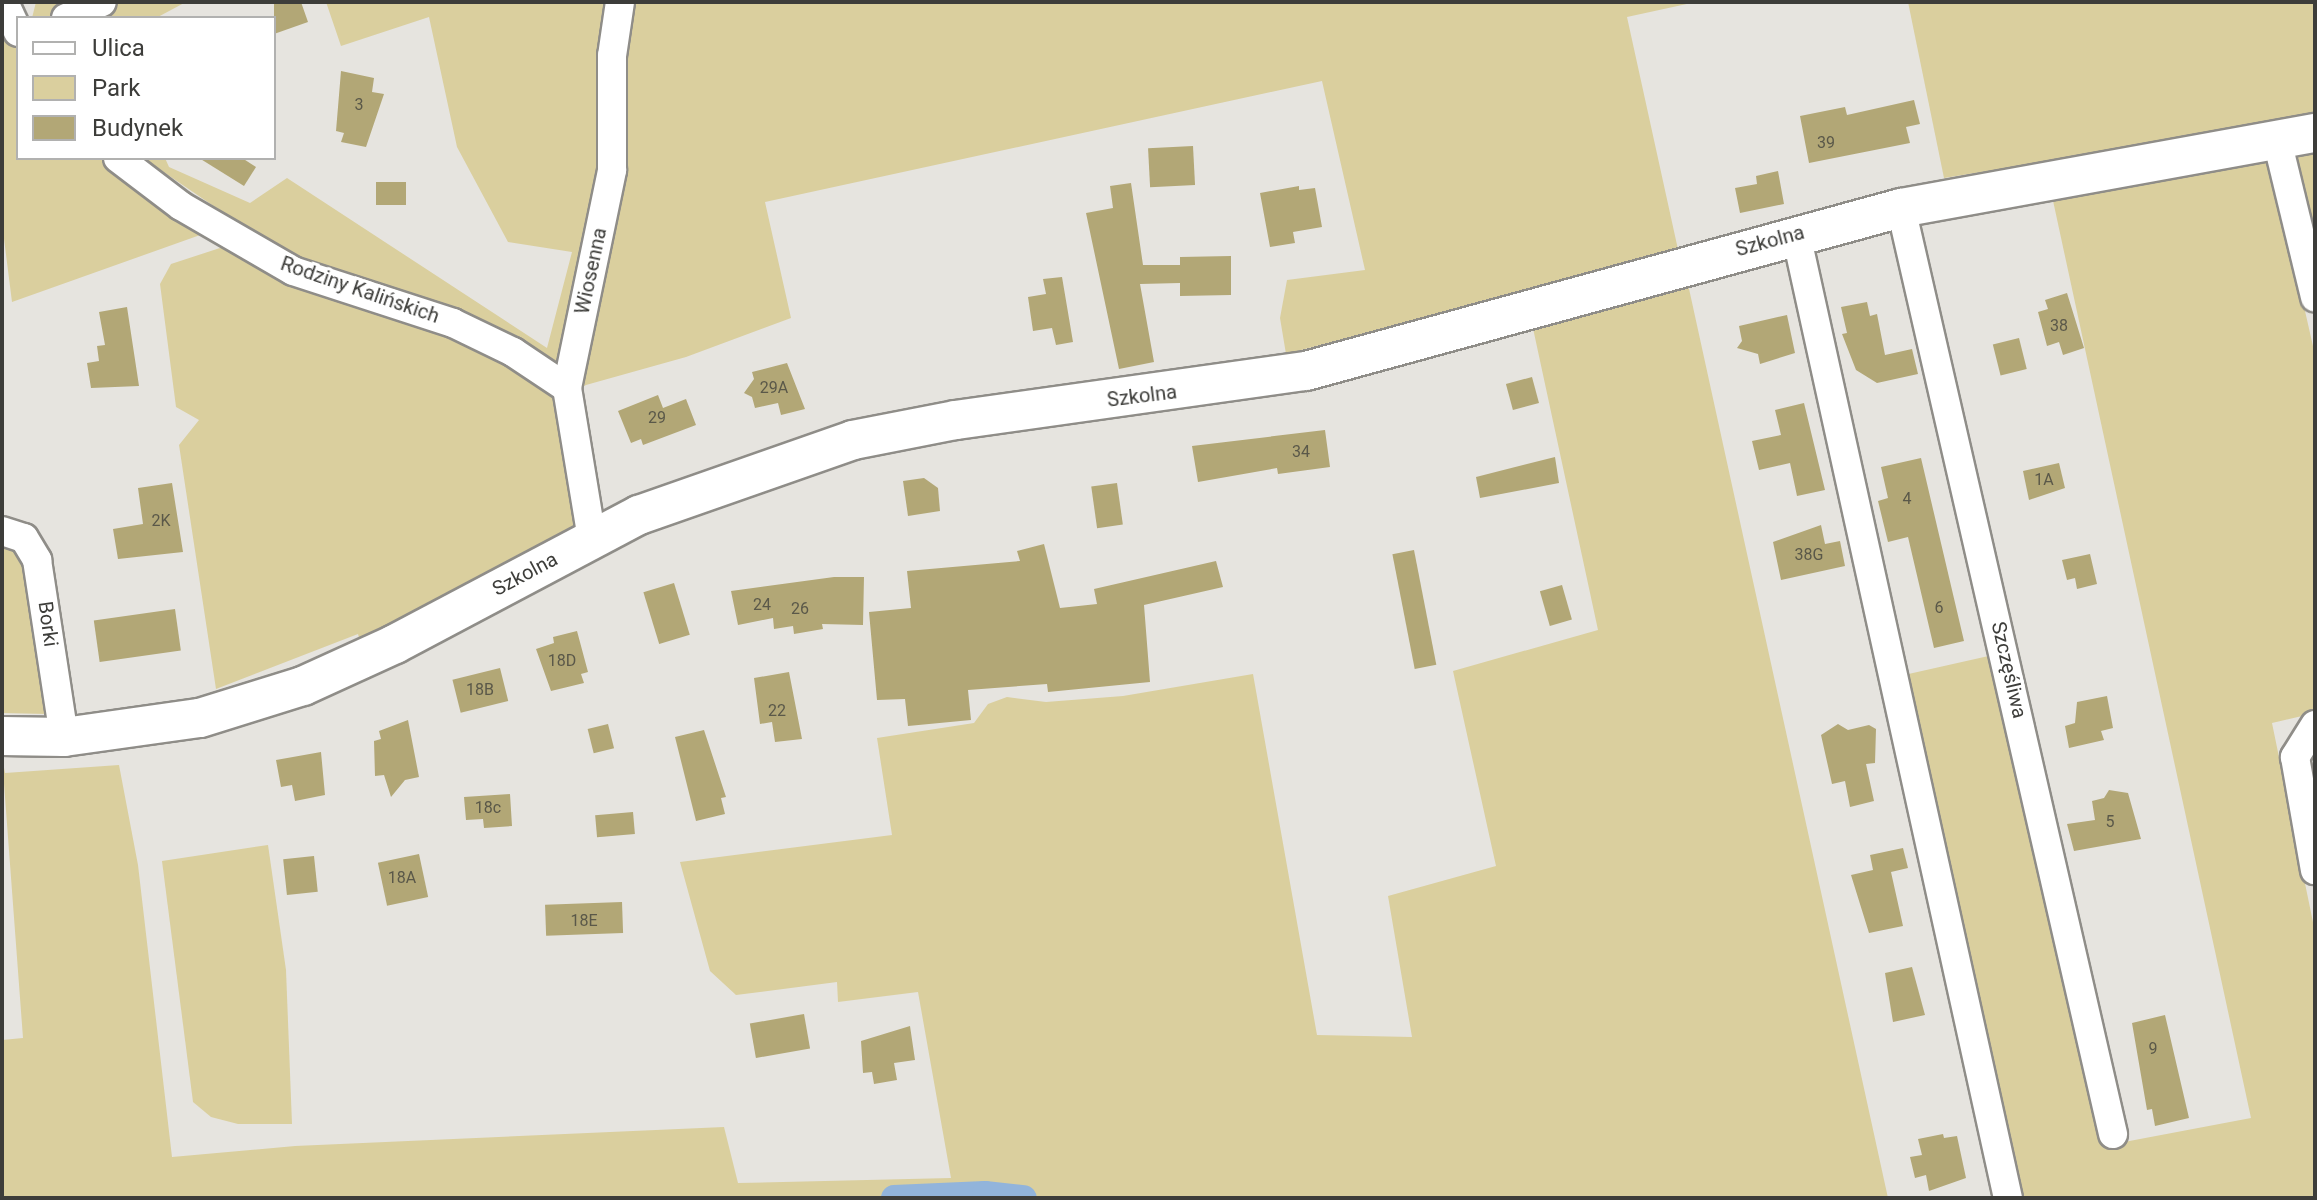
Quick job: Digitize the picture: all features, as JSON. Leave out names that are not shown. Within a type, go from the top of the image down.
[{"type":"street","points":[[4,2],[16,28]]},
{"type":"street","points":[[70,16],[102,2]]},
{"type":"street","name":"Wiosenna","points":[[592,539],[567,388],[612,170],[612,56],[620,2]]},
{"type":"street","name":"Szkolna","points":[[2,736],[64,737],[200,718],[303,686],[395,644],[639,515],[853,440],[956,420],[1306,371],[1796,234],[1901,208],[2315,133]]},
{"type":"street","points":[[2277,140],[2315,297]]},
{"type":"street","name":"Rodziny Kalińskich","points":[[121,160],[181,206],[293,271],[453,323],[513,352],[567,388]]},
{"type":"street","name":"Szczęśliwa","points":[[1901,208],[2113,1134]]},
{"type":"street","points":[[1796,234],[2008,1198]]},
{"type":"street","name":"Borki","points":[[2,531],[24,538],[37,560],[64,737]]},
{"type":"street","points":[[2315,725],[2295,757],[2315,870]]},
{"type":"green space","points":[[36,2],[186,2],[160,16],[32,16]]},
{"type":"green space","points":[[326,2],[1696,2],[1627,17],[1679,254],[1380,339],[1377,330],[1286,354],[1280,318],[1287,280],[1365,270],[1322,81],[765,202],[791,318],[686,357],[586,385],[553,403],[577,524],[573,534],[361,645],[358,634],[216,689],[179,445],[199,420],[176,407],[160,284],[171,264],[223,247],[240,224],[146,160],[166,160],[169,167],[250,203],[287,178],[547,348],[572,252],[508,242],[457,147],[429,17],[341,46]]},
{"type":"green space","points":[[1908,2],[2315,2],[2315,118],[1944,178]]},
{"type":"green space","points":[[2,18],[16,46],[16,160],[106,160],[203,234],[12,302],[2,223]]},
{"type":"green space","points":[[2315,143],[2315,230],[2295,146]]},
{"type":"green space","points":[[2271,161],[2315,355],[2315,713],[2272,723],[2315,932],[2315,1198],[2018,1198],[1904,675],[1993,655],[2103,1146],[2251,1118],[2052,196]]},
{"type":"green space","points":[[1686,275],[1888,1198],[2,1198],[2,1040],[23,1038],[2,757],[5,773],[119,765],[138,865],[172,1157],[295,1146],[724,1127],[738,1183],[951,1178],[918,992],[838,1002],[837,982],[736,995],[710,971],[680,862],[892,835],[877,738],[974,723],[988,704],[1007,697],[1046,702],[1123,696],[1253,674],[1317,1035],[1412,1037],[1388,896],[1496,866],[1453,671],[1598,630],[1531,319]]},
{"type":"green space","points":[[2,543],[20,551],[46,714],[2,713]]},
{"type":"green space","points":[[268,845],[286,970],[292,1124],[238,1124],[211,1117],[193,1102],[162,861]]},
{"type":"building","points":[[274,2],[301,2],[308,22],[276,33]]},
{"type":"building","points":[[341,71],[374,78],[372,92],[384,94],[366,147],[341,142],[344,133],[336,131]]},
{"type":"building","points":[[1914,100],[1920,124],[1906,127],[1910,143],[1809,163],[1800,116],[1845,107],[1847,115]]},
{"type":"building","points":[[1193,146],[1195,185],[1150,187],[1148,148]]},
{"type":"building","points":[[202,160],[245,160],[256,167],[244,186]]},
{"type":"building","points":[[1778,171],[1784,204],[1740,213],[1735,188],[1757,184],[1756,176]]},
{"type":"building","points":[[376,182],[406,182],[406,205],[376,205]]},
{"type":"building","points":[[1131,183],[1143,265],[1180,265],[1180,257],[1231,256],[1231,295],[1180,296],[1180,283],[1140,284],[1154,362],[1119,369],[1086,213],[1113,208],[1110,186]]},
{"type":"building","points":[[1299,186],[1299,190],[1315,188],[1322,227],[1293,232],[1295,243],[1270,247],[1260,193]]},
{"type":"building","points":[[1062,277],[1073,342],[1056,345],[1052,328],[1033,331],[1028,297],[1046,294],[1043,279]]},
{"type":"building","points":[[2067,293],[2084,348],[2063,355],[2059,342],[2047,346],[2038,312],[2048,309],[2045,300]]},
{"type":"building","points":[[1867,302],[1870,316],[1877,314],[1885,355],[1912,349],[1918,374],[1877,383],[1856,370],[1842,334],[1847,333],[1841,307]]},
{"type":"building","points":[[127,307],[139,386],[91,388],[87,363],[99,361],[97,346],[105,345],[99,312]]},
{"type":"building","points":[[1787,315],[1795,353],[1760,364],[1758,354],[1737,348],[1742,341],[1739,326]]},
{"type":"building","points":[[2019,338],[2027,369],[2001,376],[1993,345]]},
{"type":"building","points":[[787,363],[805,409],[781,415],[778,403],[755,408],[752,397],[744,393],[754,379],[752,372]]},
{"type":"building","points":[[1532,377],[1539,403],[1513,410],[1506,384]]},
{"type":"building","points":[[658,395],[663,408],[686,399],[696,425],[643,445],[641,439],[631,443],[618,411]]},
{"type":"building","points":[[1804,403],[1825,490],[1797,496],[1790,463],[1759,470],[1752,441],[1781,435],[1775,410]]},
{"type":"building","points":[[1325,430],[1330,467],[1278,474],[1277,468],[1198,482],[1192,446]]},
{"type":"building","points":[[1555,457],[1559,483],[1480,498],[1476,477]]},
{"type":"building","points":[[1921,458],[1964,641],[1934,648],[1908,537],[1888,542],[1878,501],[1888,498],[1881,467]]},
{"type":"building","points":[[2059,463],[2065,488],[2029,500],[2023,471]]},
{"type":"building","points":[[924,478],[938,488],[940,511],[908,516],[903,481]]},
{"type":"building","points":[[172,483],[183,552],[118,559],[113,529],[143,524],[138,488]]},
{"type":"building","points":[[1117,483],[1123,525],[1097,528],[1091,487]]},
{"type":"building","points":[[1821,525],[1825,544],[1840,541],[1845,566],[1781,580],[1773,542]]},
{"type":"building","points":[[1044,544],[1060,608],[1097,604],[1094,589],[1216,561],[1223,587],[1144,605],[1150,682],[1048,692],[1047,684],[968,690],[971,720],[908,726],[905,699],[877,700],[869,612],[911,608],[907,571],[1020,561],[1017,551]]},
{"type":"building","points":[[1414,550],[1436,665],[1415,669],[1392,554]]},
{"type":"building","points":[[2090,554],[2097,584],[2077,589],[2075,578],[2067,580],[2062,560]]},
{"type":"building","points":[[834,577],[864,577],[863,625],[822,624],[823,629],[794,634],[793,626],[774,629],[773,618],[738,625],[731,591]]},
{"type":"building","points":[[674,583],[690,635],[659,644],[643,592]]},
{"type":"building","points":[[1562,585],[1572,620],[1550,626],[1540,591]]},
{"type":"building","points":[[175,609],[181,651],[100,662],[94,620]]},
{"type":"building","points":[[577,631],[588,672],[581,674],[584,683],[551,691],[536,649],[554,643],[553,637]]},
{"type":"building","points":[[500,668],[508,701],[461,713],[452,680]]},
{"type":"building","points":[[789,672],[802,739],[775,742],[772,722],[760,724],[754,678]]},
{"type":"building","points":[[2107,696],[2113,728],[2101,731],[2104,740],[2069,748],[2065,726],[2075,723],[2077,702]]},
{"type":"building","points":[[408,720],[419,777],[405,780],[391,797],[384,775],[375,776],[374,741],[381,739],[379,731]]},
{"type":"building","points":[[608,724],[614,748],[594,753],[588,729]]},
{"type":"building","points":[[1838,724],[1848,730],[1869,725],[1876,729],[1875,763],[1866,764],[1874,801],[1850,807],[1845,781],[1832,784],[1821,735]]},
{"type":"building","points":[[704,730],[726,797],[721,798],[725,814],[696,821],[675,737]]},
{"type":"building","points":[[321,752],[325,795],[295,801],[292,785],[281,787],[276,760]]},
{"type":"building","points":[[2109,790],[2128,793],[2141,839],[2074,851],[2067,824],[2095,820],[2092,801],[2104,798]]},
{"type":"building","points":[[510,794],[512,826],[484,828],[483,819],[466,820],[464,797]]},
{"type":"building","points":[[633,812],[635,834],[597,837],[595,815]]},
{"type":"building","points":[[1903,848],[1908,868],[1891,872],[1903,926],[1869,933],[1851,875],[1873,870],[1870,855]]},
{"type":"building","points":[[419,854],[428,897],[387,906],[378,863]]},
{"type":"building","points":[[314,856],[318,892],[287,895],[283,859]]},
{"type":"building","points":[[622,902],[623,933],[546,936],[545,905]]},
{"type":"building","points":[[1912,967],[1925,1015],[1893,1022],[1885,973]]},
{"type":"building","points":[[804,1014],[810,1048],[756,1058],[750,1024]]},
{"type":"building","points":[[2165,1015],[2189,1118],[2155,1126],[2152,1109],[2147,1110],[2132,1023]]},
{"type":"building","points":[[910,1026],[915,1060],[894,1063],[897,1080],[874,1084],[872,1072],[863,1073],[861,1041]]},
{"type":"building","points":[[1943,1134],[1944,1138],[1957,1136],[1966,1178],[1929,1191],[1926,1175],[1915,1178],[1910,1157],[1922,1155],[1918,1139]]},
{"type":"waterway","points":[[894,1198],[985,1194],[1024,1198]]}]
